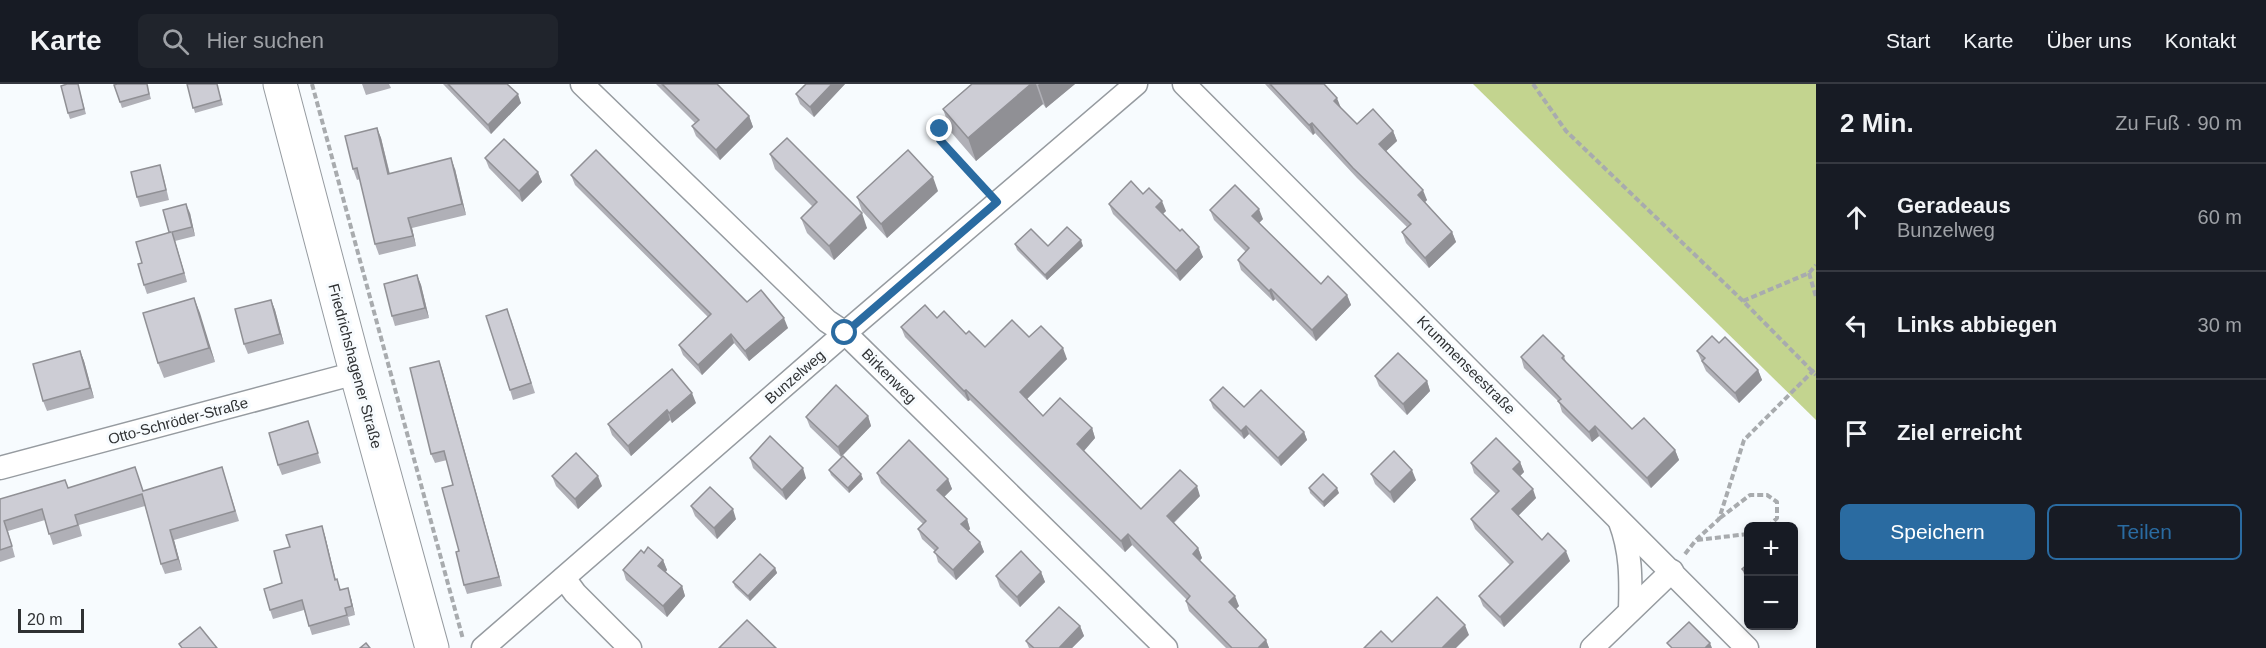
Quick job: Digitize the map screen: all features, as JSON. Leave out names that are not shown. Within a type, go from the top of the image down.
[{"type":"main road","name":"Friedrichshagener Straße","points":[[280,84],[356,373],[432,648]]},
{"type":"street","name":"Birkenweg","points":[[582,84],[827,321],[845,333],[1166,648]]},
{"type":"street","name":"Bunzelweg","points":[[483,648],[1136,84]]},
{"type":"street","name":"Krummenseestraße","points":[[1184,84],[1747,648]]},
{"type":"street","name":"Otto-Schröder-Straße","points":[[0,468],[356,373]]},
{"type":"street","points":[[1618,517],[1627,541],[1630,559],[1630,610]]},
{"type":"street","points":[[1592,648],[1672,571]]},
{"type":"street","points":[[564,578],[575,593],[630,648]]},
{"type":"path","points":[[312,84],[465,648]]},
{"type":"path","points":[[1533,84],[1566,131],[1815,372],[1744,440],[1719,519]]},
{"type":"path","points":[[955,116],[940,129],[940,140],[997,202]]},
{"type":"path","points":[[1743,301],[1809,273],[1816,265]]},
{"type":"path","points":[[1809,273],[1816,297]]},
{"type":"path","points":[[1672,571],[1696,540],[1750,495],[1767,495],[1777,502],[1777,518],[1773,522]]},
{"type":"path","points":[[1696,540],[1744,535]]},
{"type":"green space","points":[[1473,84],[1816,84],[1816,420]]},
{"type":"building","points":[[78,84],[84,109],[68,113],[61,86]]},
{"type":"building","points":[[147,84],[149,94],[120,102],[114,85]]},
{"type":"building","points":[[187,84],[217,84],[221,100],[193,108]]},
{"type":"building","points":[[448,84],[507,84],[518,94],[488,125]]},
{"type":"building","points":[[662,84],[717,84],[749,116],[716,150],[692,126],[699,120]]},
{"type":"building","points":[[806,84],[832,84],[810,107],[796,94]]},
{"type":"building","points":[[972,84],[1031,84],[968,138],[943,109]]},
{"type":"building","points":[[1270,84],[1324,84],[1337,98],[1334,101],[1357,124],[1373,109],[1393,131],[1379,144],[1423,190],[1418,195],[1452,232],[1425,258],[1402,232],[1411,224],[1353,168],[1312,123],[1309,125]]},
{"type":"building","points":[[377,128],[388,174],[451,158],[462,204],[408,218],[413,236],[375,244],[357,168],[353,169],[345,136]]},
{"type":"building","points":[[787,138],[862,213],[829,246],[801,218],[817,202],[770,154]]},
{"type":"building","points":[[504,139],[538,172],[519,191],[485,158]]},
{"type":"building","points":[[596,150],[747,302],[761,290],[784,318],[745,351],[731,334],[698,365],[679,345],[711,314],[571,175]]},
{"type":"building","points":[[908,150],[933,177],[881,224],[857,197]]},
{"type":"building","points":[[160,165],[166,190],[137,197],[131,172]]},
{"type":"building","points":[[1131,181],[1143,194],[1149,188],[1162,201],[1156,207],[1199,247],[1176,271],[1109,204]]},
{"type":"building","points":[[1235,185],[1259,209],[1252,216],[1321,284],[1328,276],[1347,295],[1312,330],[1238,260],[1249,248],[1210,210]]},
{"type":"building","points":[[186,204],[192,227],[172,232],[184,273],[144,285],[138,264],[142,263],[136,242],[171,232],[169,232],[163,210]]},
{"type":"building","points":[[1067,227],[1081,240],[1045,275],[1015,244],[1031,229],[1048,246]]},
{"type":"building","points":[[417,275],[425,308],[392,316],[384,284]]},
{"type":"building","points":[[194,298],[209,348],[158,363],[143,313]]},
{"type":"building","points":[[271,300],[280,334],[244,344],[235,309]]},
{"type":"building","points":[[925,305],[937,318],[944,311],[966,334],[969,331],[985,347],[1012,320],[1029,337],[1041,326],[1063,348],[1020,392],[1043,416],[1060,398],[1092,428],[1077,444],[1141,509],[1180,470],[1197,486],[1167,516],[1198,548],[1193,554],[1235,596],[1229,602],[1266,640],[1258,648],[1232,648],[1186,601],[1190,596],[1128,534],[1121,541],[966,390],[964,391],[901,327]]},
{"type":"building","points":[[507,309],[531,383],[510,390],[486,316]]},
{"type":"building","points":[[1543,335],[1564,356],[1562,358],[1632,429],[1644,418],[1675,450],[1647,478],[1595,426],[1589,432],[1558,401],[1561,399],[1521,357]]},
{"type":"building","points":[[1712,336],[1719,343],[1725,337],[1758,370],[1735,393],[1702,361],[1705,358],[1697,351]]},
{"type":"building","points":[[80,351],[90,388],[43,401],[33,364]]},
{"type":"building","points":[[1398,353],[1427,381],[1403,404],[1375,376]]},
{"type":"building","points":[[439,361],[499,577],[464,585],[456,552],[459,551],[442,488],[453,485],[444,451],[431,454],[410,368]]},
{"type":"building","points":[[672,369],[692,393],[669,413],[667,410],[628,446],[608,424]]},
{"type":"building","points":[[836,385],[868,416],[838,447],[806,417]]},
{"type":"building","points":[[1223,387],[1244,407],[1261,390],[1304,432],[1278,458],[1246,426],[1241,431],[1210,400]]},
{"type":"building","points":[[308,421],[318,453],[278,465],[269,433]]},
{"type":"building","points":[[770,436],[803,468],[782,490],[750,458]]},
{"type":"building","points":[[1496,438],[1520,462],[1513,469],[1533,489],[1512,509],[1542,540],[1548,533],[1566,551],[1500,617],[1479,596],[1513,562],[1471,519],[1499,491],[1471,463]]},
{"type":"building","points":[[909,440],[948,479],[937,490],[967,519],[961,524],[980,542],[953,570],[934,552],[938,548],[918,529],[926,521],[877,473]]},
{"type":"building","points":[[1394,451],[1412,470],[1390,492],[1371,474]]},
{"type":"building","points":[[576,453],[598,476],[575,499],[552,476]]},
{"type":"building","points":[[843,456],[861,474],[848,488],[829,470]]},
{"type":"building","points":[[135,467],[143,491],[222,467],[235,511],[170,530],[178,559],[161,564],[142,494],[75,515],[78,525],[49,534],[42,509],[4,521],[12,546],[0,550],[0,499],[65,480],[68,488]]},
{"type":"building","points":[[1323,474],[1337,488],[1323,502],[1309,488]]},
{"type":"building","points":[[710,487],[733,509],[714,528],[691,506]]},
{"type":"building","points":[[322,526],[335,580],[337,579],[340,590],[348,588],[352,606],[345,608],[347,615],[309,626],[302,600],[270,610],[264,589],[282,583],[274,551],[290,547],[286,535]]},
{"type":"building","points":[[648,547],[663,560],[658,566],[682,586],[663,606],[623,570],[641,550],[644,553]]},
{"type":"building","points":[[1021,551],[1041,572],[1017,597],[996,576]]},
{"type":"building","points":[[760,554],[775,568],[748,596],[733,582]]},
{"type":"building","points":[[1437,597],[1465,625],[1442,648],[1364,648],[1381,631],[1392,642]]},
{"type":"building","points":[[1059,607],[1080,626],[1059,648],[1034,648],[1026,641]]},
{"type":"building","points":[[747,620],[776,648],[719,648]]},
{"type":"building","points":[[1689,622],[1710,643],[1705,648],[1672,648],[1667,643]]},
{"type":"building","points":[[200,627],[217,648],[182,648],[179,644]]},
{"type":"building","points":[[366,643],[370,648],[360,648]]},
{"type":"route","points":[[845,333],[997,202],[940,140],[940,129]]}]
